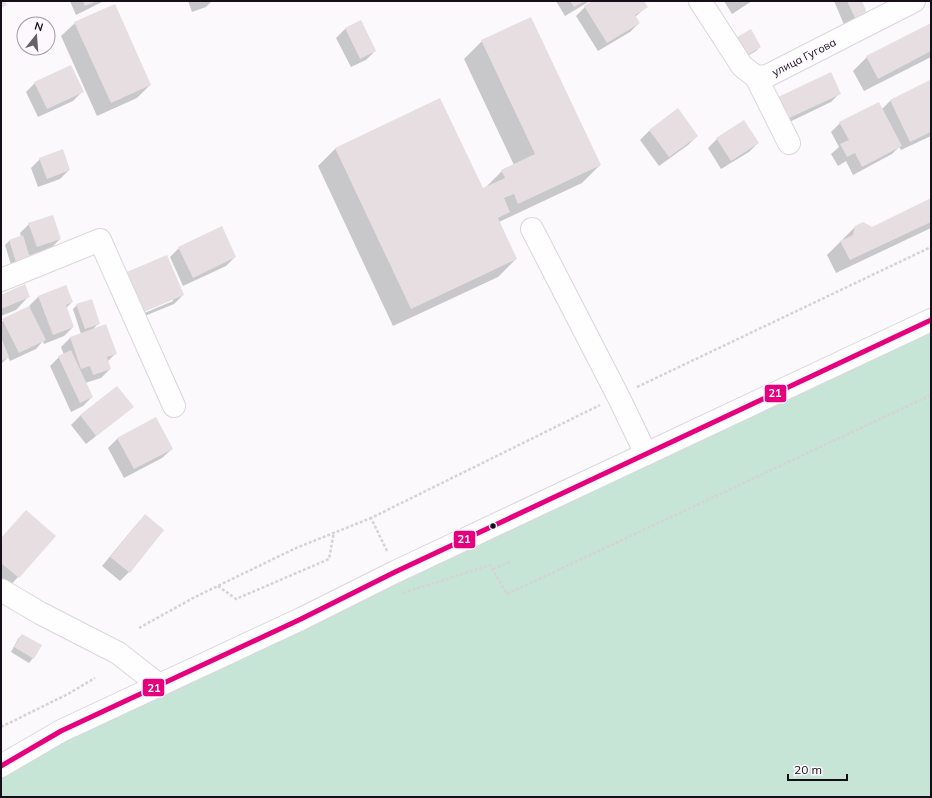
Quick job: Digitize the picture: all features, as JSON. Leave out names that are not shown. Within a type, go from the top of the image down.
[{"type":"street","points":[[700,1],[742,66],[756,77],[789,144]]},
{"type":"street","name":"улица Гугова","points":[[756,77],[767,76],[914,1]]},
{"type":"street","points":[[532,229],[618,396],[646,454]]},
{"type":"street","points":[[1,280],[100,240],[174,406]]},
{"type":"street","points":[[1,766],[61,731],[300,619],[401,569],[931,320]]},
{"type":"street","points":[[1,590],[40,613],[118,653],[160,685]]},
{"type":"path","points":[[404,593],[490,565],[507,594],[931,395]]},
{"type":"path","points":[[139,628],[218,586],[296,548],[371,518]]},
{"type":"path","points":[[218,586],[236,599],[329,559],[334,532]]},
{"type":"path","points":[[493,569],[510,562]]},
{"type":"path","points":[[1,727],[68,694],[95,678]]},
{"type":"green space","points":[[931,320],[931,797],[1,797],[1,766]]},
{"type":"building","points":[[1,1],[4,1],[7,5],[1,8]]},
{"type":"building","points":[[83,1],[97,1],[85,6]]},
{"type":"building","points":[[570,1],[585,1],[574,7]]},
{"type":"building","points":[[592,1],[644,1],[648,7],[635,15],[640,23],[607,43],[584,6]]},
{"type":"building","points":[[847,1],[862,1],[867,13],[855,18]]},
{"type":"building","points":[[115,4],[151,85],[111,103],[74,22]]},
{"type":"building","points":[[531,17],[601,165],[518,204],[514,194],[504,198],[510,212],[498,218],[517,259],[411,309],[335,148],[440,98],[483,188],[505,178],[501,170],[535,154],[481,40]]},
{"type":"building","points":[[361,20],[376,51],[360,59],[345,28]]},
{"type":"building","points":[[931,23],[931,51],[878,79],[866,56]]},
{"type":"building","points":[[751,29],[761,47],[747,55],[737,37]]},
{"type":"building","points":[[71,65],[84,92],[47,109],[34,82]]},
{"type":"building","points":[[831,72],[841,94],[785,120],[774,99]]},
{"type":"building","points":[[930,80],[931,132],[910,142],[890,100]]},
{"type":"building","points":[[879,102],[902,146],[862,167],[855,153],[847,157],[840,144],[849,140],[839,122]]},
{"type":"building","points":[[678,108],[698,136],[669,157],[649,130]]},
{"type":"building","points":[[744,120],[759,143],[731,161],[716,138]]},
{"type":"building","points":[[63,149],[70,170],[47,179],[39,158]]},
{"type":"building","points":[[931,198],[931,222],[850,260],[840,241],[853,235],[855,226],[863,222],[872,227]]},
{"type":"building","points":[[53,215],[61,239],[37,247],[28,223]]},
{"type":"building","points":[[222,226],[236,257],[193,278],[178,247]]},
{"type":"building","points":[[23,235],[31,261],[17,265],[9,240]]},
{"type":"building","points":[[167,255],[184,295],[139,314],[122,274]]},
{"type":"building","points":[[25,284],[30,297],[1,309],[1,295]]},
{"type":"building","points":[[66,285],[73,302],[66,305],[74,327],[53,335],[38,296]]},
{"type":"building","points":[[92,299],[100,324],[85,329],[76,304]]},
{"type":"building","points":[[29,306],[46,340],[19,353],[2,319]]},
{"type":"building","points":[[106,324],[117,354],[107,357],[111,369],[93,375],[90,366],[81,369],[70,337]]},
{"type":"building","points":[[1,337],[9,357],[1,361]]},
{"type":"building","points":[[71,350],[93,397],[80,403],[58,356]]},
{"type":"building","points":[[117,386],[134,407],[96,436],[80,415]]},
{"type":"building","points":[[156,417],[173,449],[134,469],[117,438]]},
{"type":"building","points":[[26,510],[56,536],[19,578],[1,563],[1,538]]},
{"type":"building","points":[[145,514],[164,530],[130,573],[110,557]]},
{"type":"building","points":[[22,634],[42,645],[34,659],[14,647]]},
{"type":"transit line","name":"21","points":[[1,766],[61,731],[301,619],[395,572],[931,320]]}]
